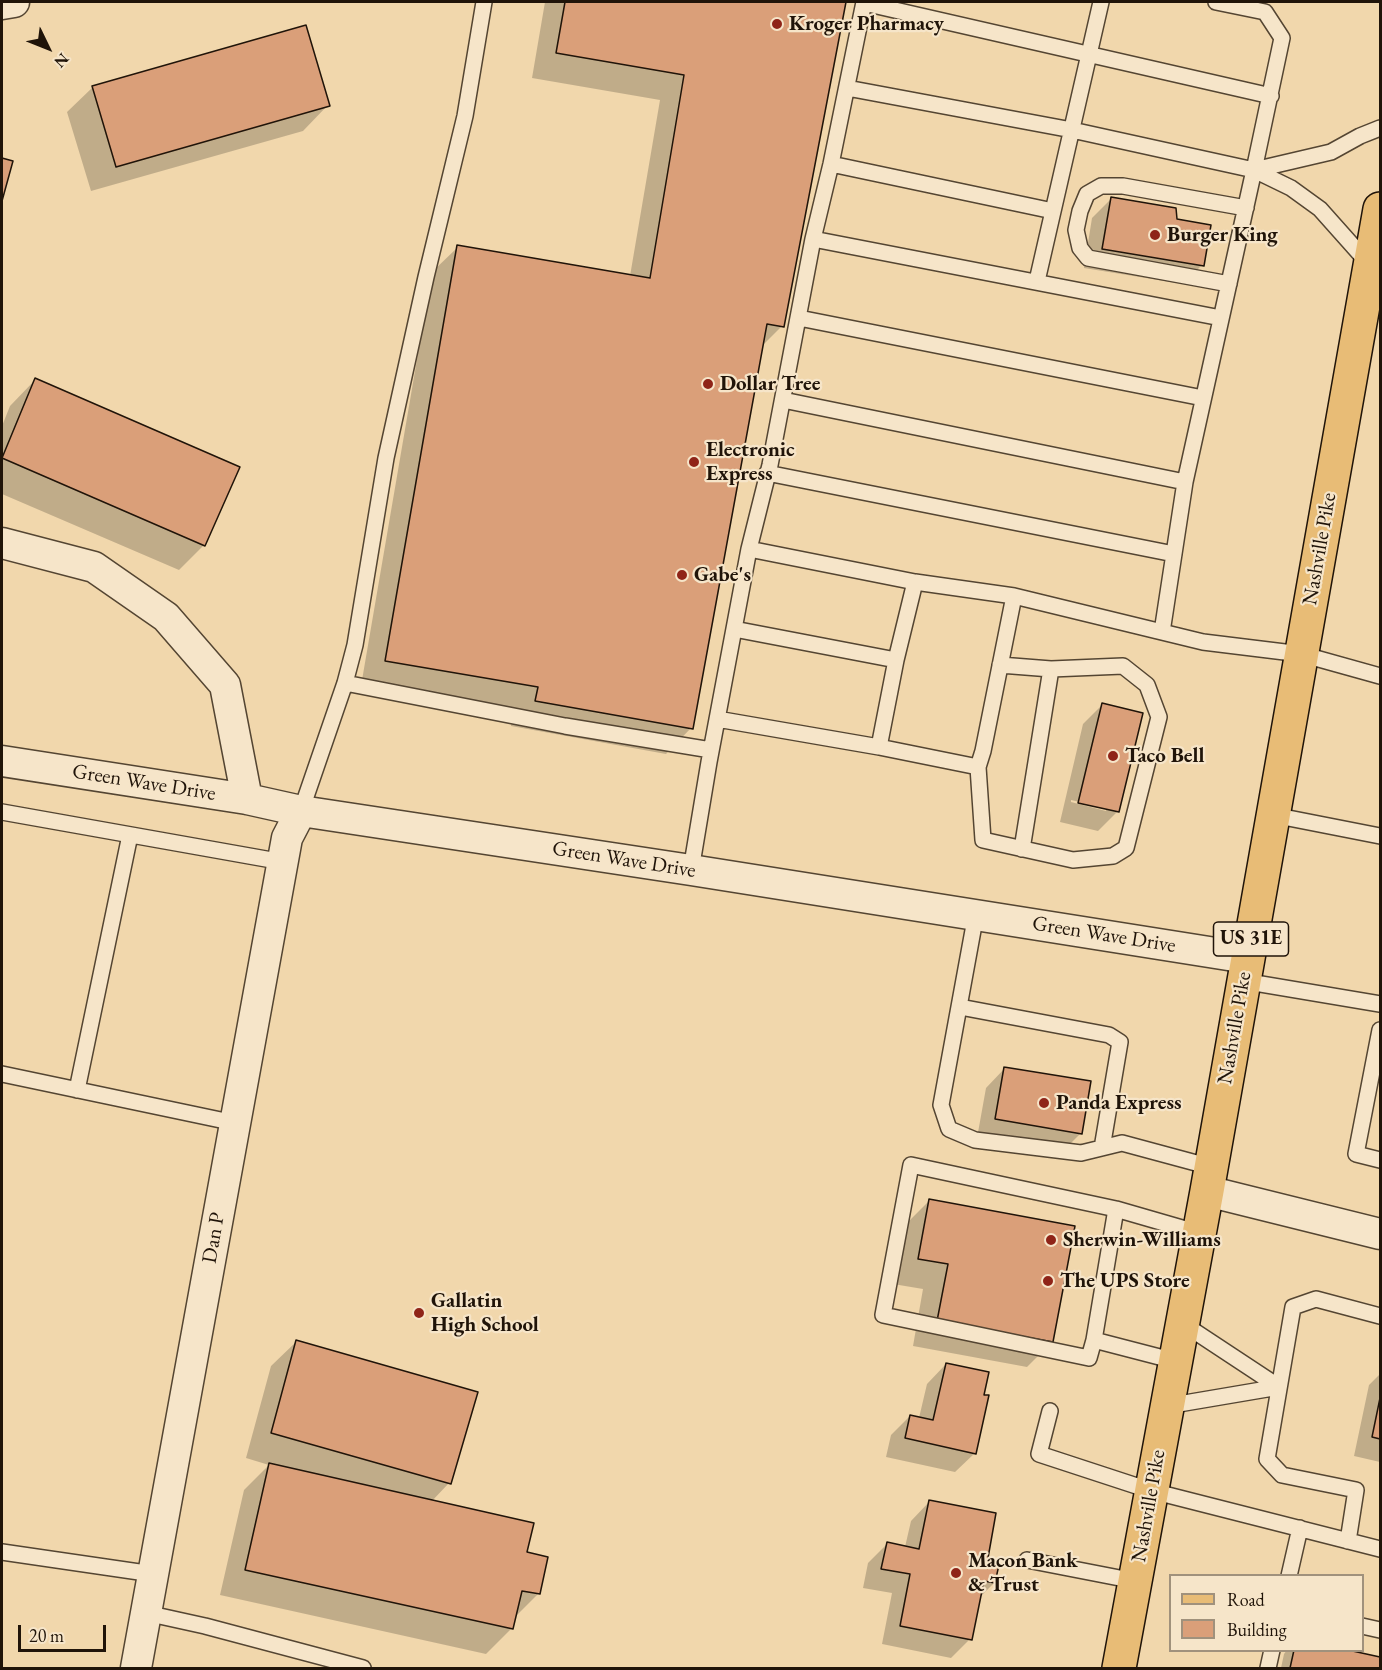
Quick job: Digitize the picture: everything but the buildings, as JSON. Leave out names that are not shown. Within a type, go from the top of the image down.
[{"type":"main road","name":"Nashville Pike","points":[[1119,1668],[1209,1179],[1380,209]]},
{"type":"street","points":[[2,4],[14,2]]},
{"type":"street","points":[[2,543],[94,567],[166,617],[225,685],[247,799]]},
{"type":"street","name":"Green Wave Drive","points":[[2,761],[247,799],[301,811],[976,914],[1245,969]]},
{"type":"street","name":"Dan P","points":[[135,1668],[285,850],[301,811]]},
{"type":"street","points":[[1209,1179],[1380,1234]]},
{"type":"lane","points":[[301,811],[345,683],[355,645],[387,458],[426,277],[465,116],[484,2]]},
{"type":"lane","points":[[691,870],[749,549],[783,400],[813,239],[831,164],[864,2],[1272,96]]},
{"type":"lane","points":[[1037,281],[1101,2]]},
{"type":"lane","points":[[1162,632],[1185,482],[1272,96],[1282,38],[1265,12],[1216,2]]},
{"type":"lane","points":[[847,88],[1072,130],[1254,170],[1291,188],[1320,209],[1370,266]]},
{"type":"lane","points":[[1254,170],[1331,152],[1380,128]]},
{"type":"lane","points":[[831,164],[1053,211]]},
{"type":"lane","points":[[1229,284],[1088,258],[1080,248],[1076,230],[1080,211],[1087,194],[1101,186],[1123,186],[1246,208]]},
{"type":"lane","points":[[813,239],[1221,318]]},
{"type":"lane","points":[[799,318],[1203,398]]},
{"type":"lane","points":[[783,400],[1185,482]]},
{"type":"lane","points":[[767,473],[1174,554]]},
{"type":"lane","points":[[749,549],[915,582],[1014,596],[1203,642],[1301,654],[1380,676]]},
{"type":"lane","points":[[879,747],[896,660],[915,582]]},
{"type":"lane","points":[[1000,665],[1051,669],[1123,666],[1147,685],[1159,717],[1126,848],[1113,856],[1073,860],[983,840],[978,767],[1014,596]]},
{"type":"lane","points":[[734,629],[896,660]]},
{"type":"lane","points":[[1022,849],[1051,669]]},
{"type":"lane","points":[[345,683],[565,726],[711,750]]},
{"type":"lane","points":[[717,719],[978,767]]},
{"type":"lane","points":[[2,812],[130,835],[285,850]]},
{"type":"lane","points":[[1273,815],[1380,836]]},
{"type":"lane","points":[[78,1090],[130,835]]},
{"type":"lane","points":[[976,914],[941,1105],[949,1130],[975,1140],[1082,1153],[1122,1143],[1209,1179]]},
{"type":"lane","points":[[1245,969],[1380,1004]]},
{"type":"lane","points":[[960,1007],[1109,1035],[1120,1042],[1102,1148]]},
{"type":"lane","points":[[1380,1030],[1356,1154],[1380,1160]]},
{"type":"lane","points":[[2,1074],[235,1123]]},
{"type":"lane","points":[[1116,1209],[1089,1358],[883,1315],[911,1165],[1116,1209],[1199,1233]]},
{"type":"lane","points":[[1348,1540],[1356,1490],[1282,1475],[1267,1458],[1293,1307],[1316,1299],[1380,1316]]},
{"type":"lane","points":[[1182,1323],[1279,1387]]},
{"type":"lane","points":[[1094,1340],[1175,1360]]},
{"type":"lane","points":[[1167,1406],[1279,1387]]},
{"type":"lane","points":[[1050,1411],[1039,1454],[1152,1491],[1380,1549]]},
{"type":"lane","points":[[1289,1574],[1300,1528]]},
{"type":"lane","points":[[2,1551],[153,1574]]},
{"type":"lane","points":[[1027,1560],[1135,1581]]},
{"type":"lane","points":[[146,1613],[205,1626],[363,1668]]},
{"type":"lane","points":[[1364,1626],[1380,1630]]},
{"type":"lane","points":[[1268,1668],[1272,1652]]},
{"type":"place","name":"Kroger Pharmacy","points":[[777,24]]},
{"type":"place","name":"Burger King","points":[[1155,235]]},
{"type":"place","name":"Dollar Tree","points":[[708,384]]},
{"type":"place","name":"Electronic Express","points":[[694,462]]},
{"type":"place","name":"Gabe's","points":[[682,575]]},
{"type":"place","name":"Taco Bell","points":[[1113,756]]},
{"type":"place","name":"Panda Express","points":[[1044,1103]]},
{"type":"place","name":"Sherwin-Williams","points":[[1051,1240]]},
{"type":"place","name":"The UPS Store","points":[[1048,1281]]},
{"type":"place","name":"Gallatin High School","points":[[419,1313]]},
{"type":"place","name":"Macon Bank & Trust","points":[[956,1573]]}]
